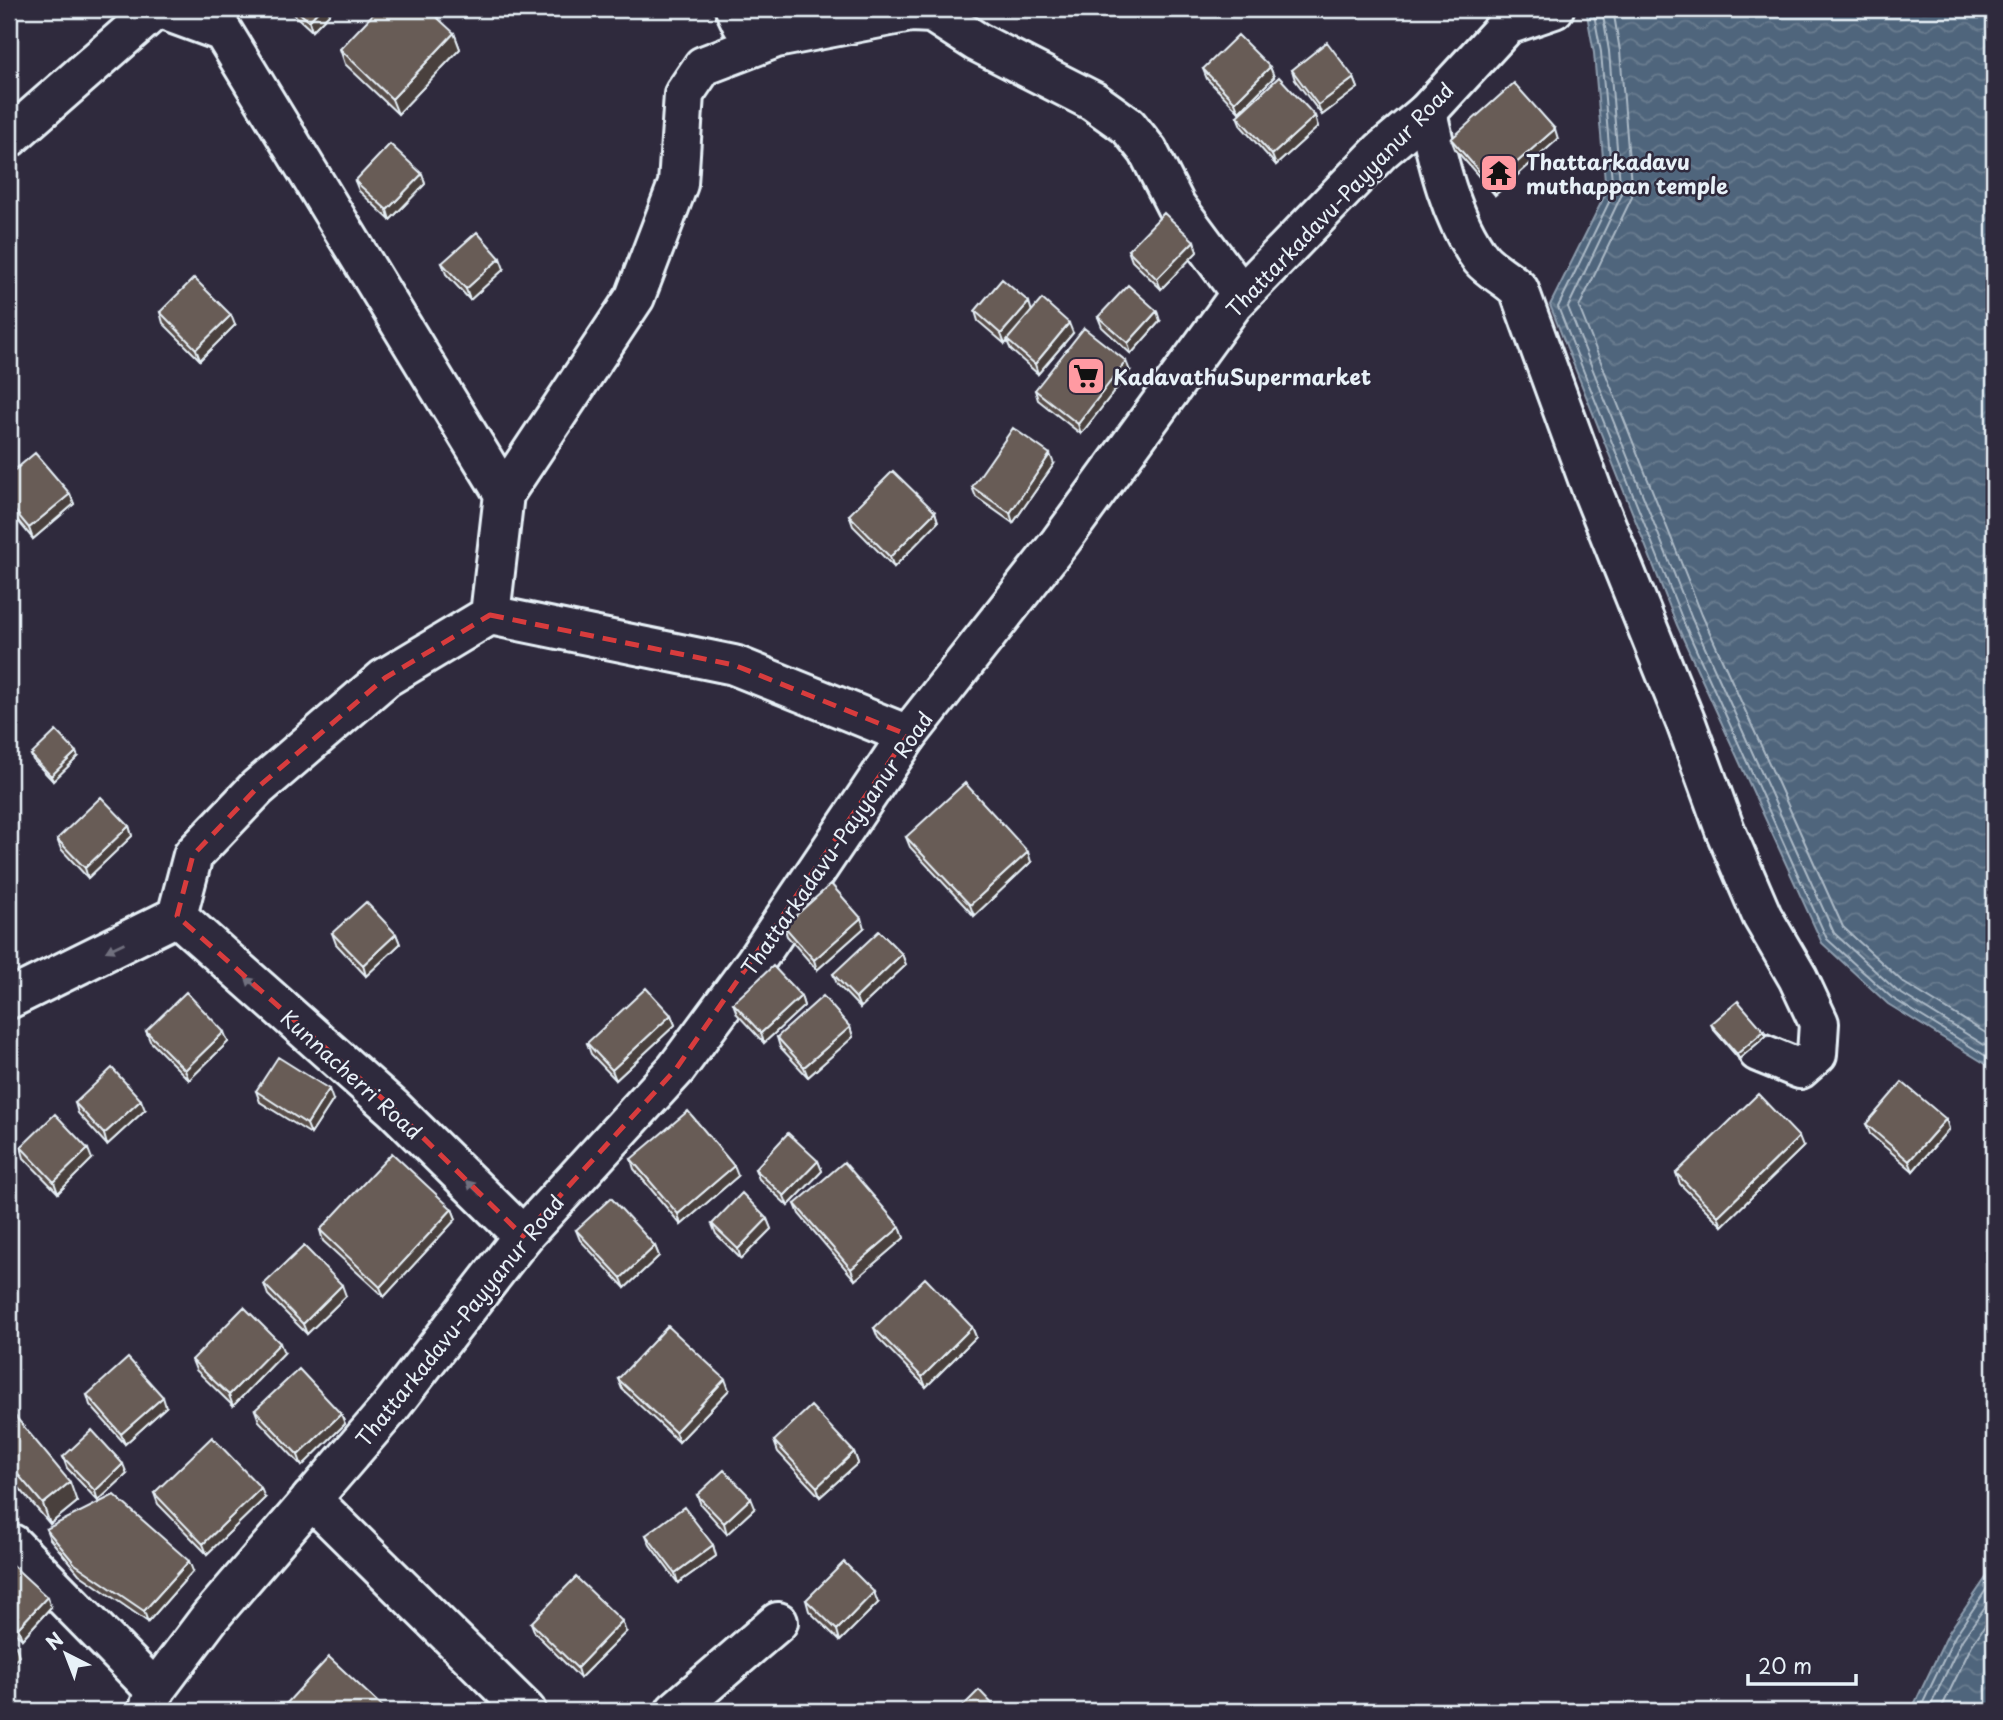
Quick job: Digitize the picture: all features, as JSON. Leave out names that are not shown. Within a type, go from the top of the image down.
[{"type":"street","points":[[9,138],[158,9],[223,32],[504,494]]},
{"type":"street","points":[[734,9],[742,24],[776,38]]},
{"type":"street","name":"Thattarkadavu-Payyanur Road","points":[[151,1700],[210,1617],[389,1409],[523,1236],[677,1069],[755,962],[908,734],[1060,542],[1241,294],[1381,151],[1427,112],[1507,25],[1554,9]]},
{"type":"street","points":[[490,615],[504,494],[635,297],[678,184],[684,94],[703,66],[776,38],[911,12],[932,13],[977,42],[1093,101],[1128,126],[1148,150],[1176,206],[1241,294]]},
{"type":"street","points":[[1427,112],[1445,189],[1482,260],[1519,290],[1592,490],[1686,723],[1725,830],[1762,916],[1798,978],[1819,1023],[1817,1054],[1800,1069],[1758,1052]]},
{"type":"street","points":[[9,999],[177,916],[193,855],[257,788],[385,678],[490,615],[734,665],[908,734]]},
{"type":"street","name":"Kunnacherri Road","points":[[177,916],[393,1108],[523,1236]]},
{"type":"street","points":[[311,1499],[526,1711]]},
{"type":"street","points":[[12,1544],[151,1700]]},
{"type":"street","points":[[675,1711],[778,1622]]},
{"type":"highlighted area","points":[[490,615],[734,665],[908,735],[676,1069],[523,1236],[393,1108],[177,916],[193,855],[257,788],[385,678]]},
{"type":"water","points":[[1586,9],[1994,9],[1994,1069],[1888,1004],[1822,943],[1677,625],[1550,305],[1606,193],[1594,53]]},
{"type":"water","points":[[1994,1566],[1994,1711],[1911,1711],[1949,1632]]},
{"type":"building","points":[[295,9],[320,9],[309,21]]},
{"type":"building","points":[[378,9],[428,9],[454,33],[392,99],[340,49]]},
{"type":"building","points":[[1238,35],[1270,67],[1235,102],[1203,69]]},
{"type":"building","points":[[1327,42],[1354,78],[1318,105],[1292,70]]},
{"type":"building","points":[[1279,77],[1315,116],[1272,155],[1237,116]]},
{"type":"building","points":[[1514,83],[1555,129],[1491,185],[1451,139]]},
{"type":"building","points":[[390,144],[422,174],[387,210],[355,181]]},
{"type":"building","points":[[1164,213],[1194,241],[1157,279],[1128,250]]},
{"type":"building","points":[[477,232],[500,258],[466,289],[442,263]]},
{"type":"building","points":[[194,278],[231,315],[196,349],[160,312]]},
{"type":"building","points":[[1002,279],[1029,302],[1001,334],[975,311]]},
{"type":"building","points":[[1128,285],[1157,311],[1128,343],[1098,317]]},
{"type":"building","points":[[1042,299],[1069,323],[1035,364],[1007,340]]},
{"type":"building","points":[[1084,328],[1126,361],[1078,424],[1035,390]]},
{"type":"building","points":[[1013,428],[1050,454],[1010,513],[972,487]]},
{"type":"building","points":[[35,453],[70,494],[29,528],[9,504],[9,475]]},
{"type":"building","points":[[893,471],[935,512],[890,557],[849,515]]},
{"type":"building","points":[[56,731],[76,752],[51,776],[31,755]]},
{"type":"building","points":[[965,783],[1028,852],[970,905],[906,837]]},
{"type":"building","points":[[101,797],[129,826],[85,868],[57,839]]},
{"type":"building","points":[[831,884],[861,918],[814,960],[784,926]]},
{"type":"building","points":[[366,902],[396,934],[363,965],[332,933]]},
{"type":"building","points":[[879,931],[902,954],[856,998],[833,974]]},
{"type":"building","points":[[773,966],[801,996],[761,1033],[733,1003]]},
{"type":"building","points":[[646,988],[671,1015],[612,1070],[587,1043]]},
{"type":"building","points":[[186,992],[224,1032],[185,1070],[146,1031]]},
{"type":"building","points":[[823,996],[850,1027],[804,1067],[777,1037]]},
{"type":"building","points":[[1738,1001],[1764,1031],[1737,1054],[1711,1024]]},
{"type":"building","points":[[278,1057],[329,1089],[307,1124],[256,1091]]},
{"type":"building","points":[[112,1068],[141,1100],[104,1134],[75,1103]]},
{"type":"building","points":[[1902,1082],[1946,1119],[1909,1161],[1866,1124]]},
{"type":"building","points":[[1758,1094],[1799,1137],[1718,1216],[1676,1173]]},
{"type":"building","points":[[688,1111],[734,1166],[678,1214],[631,1159]]},
{"type":"building","points":[[55,1114],[88,1149],[54,1182],[21,1147]]},
{"type":"building","points":[[788,1133],[818,1161],[784,1196],[755,1169]]},
{"type":"building","points":[[392,1153],[452,1209],[380,1287],[320,1230]]},
{"type":"building","points":[[844,1162],[900,1227],[851,1269],[795,1204]]},
{"type":"building","points":[[742,1193],[767,1219],[738,1249],[712,1224]]},
{"type":"building","points":[[611,1198],[655,1246],[621,1278],[576,1230]]},
{"type":"building","points":[[304,1246],[342,1285],[303,1324],[264,1284]]},
{"type":"building","points":[[925,1278],[972,1327],[922,1377],[874,1328]]},
{"type":"building","points":[[244,1307],[280,1343],[229,1395],[192,1360]]},
{"type":"building","points":[[668,1326],[725,1379],[675,1432],[618,1379]]},
{"type":"building","points":[[128,1358],[163,1397],[121,1434],[87,1395]]},
{"type":"building","points":[[299,1369],[341,1414],[298,1455],[255,1410]]},
{"type":"building","points":[[811,1406],[854,1452],[817,1487],[774,1441]]},
{"type":"building","points":[[10,1410],[70,1482],[43,1504],[9,1464]]},
{"type":"building","points":[[92,1430],[123,1464],[95,1491],[63,1457]]},
{"type":"building","points":[[212,1437],[261,1488],[203,1544],[154,1493]]},
{"type":"building","points":[[724,1470],[751,1498],[724,1523],[697,1495]]},
{"type":"building","points":[[114,1495],[189,1561],[144,1611],[75,1564],[46,1529]]},
{"type":"building","points":[[684,1507],[713,1545],[675,1573],[646,1535]]},
{"type":"building","points":[[844,1562],[874,1592],[837,1630],[806,1600]]},
{"type":"building","points":[[11,1564],[47,1597],[18,1628],[9,1620]]},
{"type":"building","points":[[576,1577],[622,1621],[577,1668],[531,1623]]},
{"type":"building","points":[[9,1639],[16,1646],[9,1653]]},
{"type":"building","points":[[329,1657],[387,1711],[296,1711],[287,1703]]},
{"type":"building","points":[[979,1690],[999,1711],[958,1711]]},
{"type":"place","name":"Thattarkadavu muthappan temple","points":[[1499,173]]},
{"type":"place","name":"KadavathuSupermarket","points":[[1086,376]]}]
